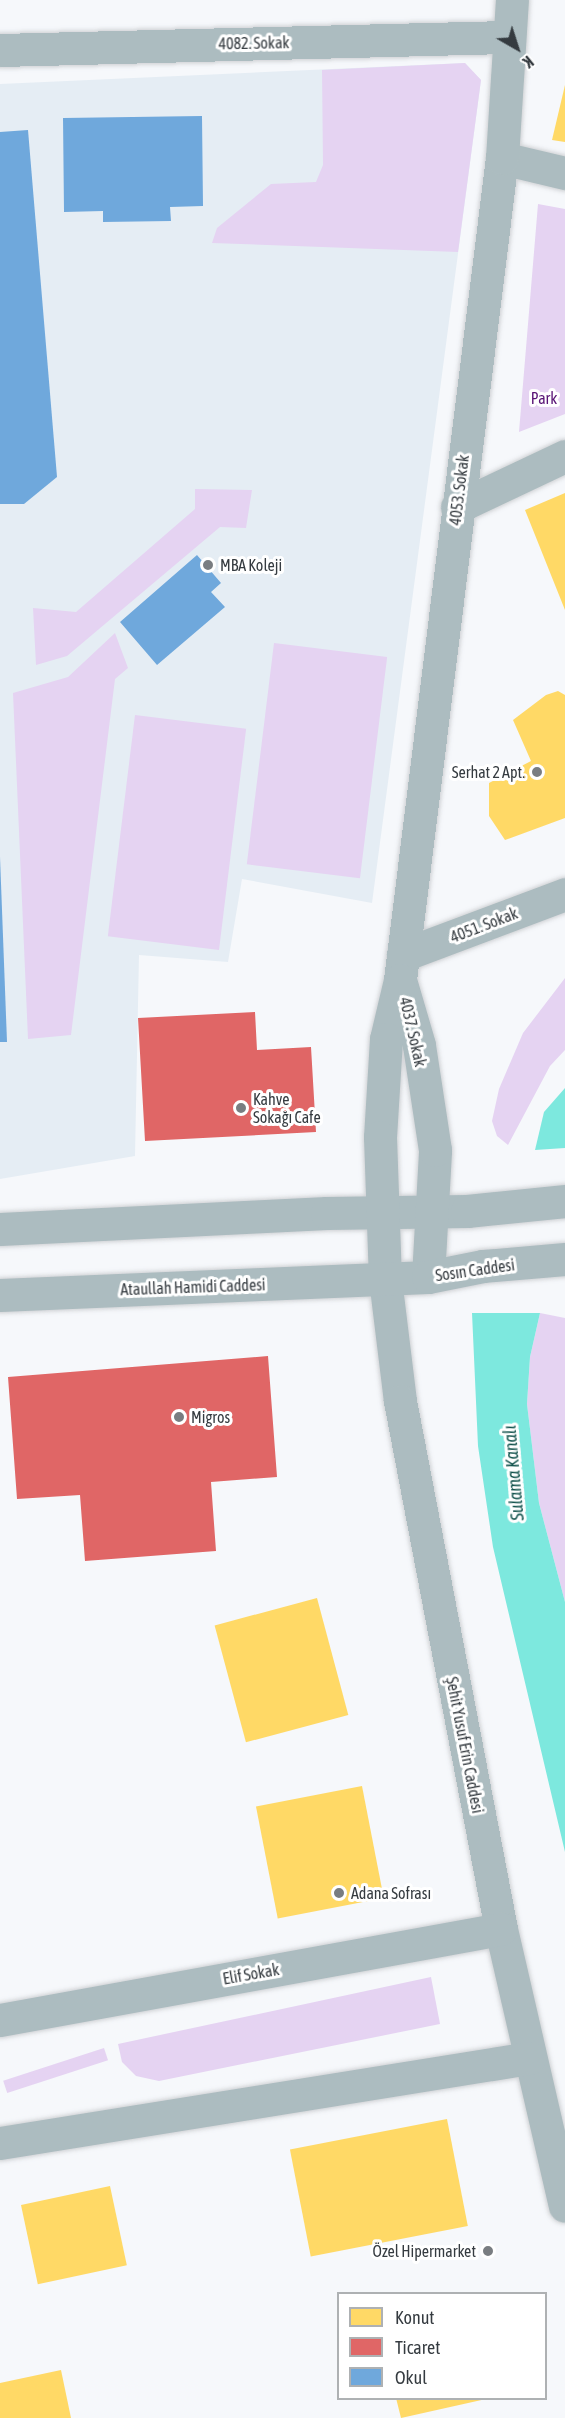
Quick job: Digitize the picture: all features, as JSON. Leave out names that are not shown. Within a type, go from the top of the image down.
[{"type":"street","name":"4053. Sokak","points":[[402,968],[457,507],[502,158],[512,0]]},
{"type":"street","name":"4082. Sokak","points":[[0,50],[508,37]]},
{"type":"street","points":[[502,158],[565,173]]},
{"type":"street","points":[[457,507],[565,456]]},
{"type":"street","name":"4051. Sokak","points":[[402,968],[565,894]]},
{"type":"street","name":"4037. Sokak","points":[[402,968],[419,1045],[431,1127],[434,1211],[428,1277]]},
{"type":"street","name":"4037. Sokak","points":[[385,1280],[385,1212],[380,1137],[385,1050],[402,968]]},
{"type":"street","points":[[0,1229],[307,1214],[434,1211],[565,1201]]},
{"type":"street","name":"Sosın Caddesi","points":[[385,1280],[428,1277],[483,1266],[554,1261]]},
{"type":"street","name":"Ataullah Hamidi Caddesi","points":[[0,1295],[385,1280]]},
{"type":"street","name":"Şehit Yusuf Erin Caddesi","points":[[385,1280],[400,1401],[501,1929],[565,2206]]},
{"type":"street","name":"Elif Sokak","points":[[0,2020],[501,1929]]},
{"type":"street","points":[[0,2143],[529,2058]]},
{"type":"shaded area","name":"MBA Koleji","points":[[465,63],[481,80],[372,903],[242,879],[228,962],[139,955],[135,1156],[0,1179],[0,84]]},
{"type":"green space","points":[[465,63],[481,80],[458,252],[212,243],[217,228],[271,184],[316,182],[323,165],[322,70]]},
{"type":"green space","name":"Park","points":[[538,204],[565,209],[565,414],[519,432]]},
{"type":"green space","points":[[195,489],[252,490],[246,528],[220,527],[67,656],[36,665],[33,608],[76,612],[195,509]]},
{"type":"green space","points":[[115,633],[128,668],[115,679],[71,1035],[28,1039],[13,693],[68,677]]},
{"type":"green space","points":[[274,643],[387,657],[360,878],[247,864]]},
{"type":"green space","points":[[135,715],[246,729],[219,950],[108,936]]},
{"type":"green space","points":[[565,978],[565,1050],[550,1066],[508,1145],[497,1136],[492,1121],[499,1089],[523,1033]]},
{"type":"green space","points":[[540,1313],[565,1318],[565,1602],[539,1503],[527,1404],[530,1357]]},
{"type":"green space","points":[[431,1977],[440,2024],[159,2081],[136,2076],[122,2062],[118,2044]]},
{"type":"green space","points":[[104,2048],[108,2060],[7,2093],[3,2081]]},
{"type":"water","points":[[565,1088],[565,1148],[535,1150],[544,1112]]},
{"type":"water","name":"Sulama Kanalı","points":[[472,1313],[540,1313],[530,1357],[527,1404],[539,1503],[565,1602],[565,1852],[493,1547],[478,1446]]},
{"type":"building: Konut","points":[[565,85],[565,142],[552,140]]},
{"type":"building: Konut","points":[[565,493],[565,610],[525,510]]},
{"type":"building: Konut","name":"Serhat 2 Apt.","points":[[558,691],[565,695],[565,818],[505,840],[489,816],[489,783],[531,761],[513,720],[546,695]]},
{"type":"building: Konut","points":[[317,1598],[348,1715],[246,1742],[215,1625]]},
{"type":"building: Konut","points":[[362,1786],[384,1898],[278,1919],[256,1807]]},
{"type":"building: Konut","points":[[447,2119],[468,2226],[311,2257],[290,2150]]},
{"type":"building: Konut","points":[[110,2186],[127,2265],[38,2284],[21,2205]]},
{"type":"building: Konut","points":[[61,2370],[71,2418],[0,2418],[0,2383]]},
{"type":"building: Konut","points":[[396,2400],[482,2400],[401,2418]]},
{"type":"building: Ticaret","points":[[255,1012],[257,1050],[311,1047],[316,1132],[145,1141],[138,1018]]},
{"type":"building: Ticaret","points":[[268,1356],[277,1477],[211,1482],[216,1551],[85,1561],[80,1495],[17,1499],[8,1377]]},
{"type":"building: Okul","points":[[202,116],[203,206],[170,207],[171,221],[103,222],[103,211],[64,212],[63,118]]},
{"type":"building: Okul","points":[[28,130],[57,477],[24,504],[0,504],[0,132]]},
{"type":"building: Okul","points":[[197,555],[221,583],[211,592],[225,607],[157,665],[120,622]]},
{"type":"building: Okul","points":[[0,857],[7,1042],[0,1042]]},
{"type":"place","name":"MBA Koleji","points":[[208,565]]},
{"type":"place","name":"Serhat 2 Apt.","points":[[537,772]]},
{"type":"place","name":"Kahve Sokağı Cafe","points":[[241,1108]]},
{"type":"place","name":"Migros","points":[[179,1417]]},
{"type":"place","name":"Adana Sofrası","points":[[339,1893]]},
{"type":"place","name":"Özel Hipermarket","points":[[488,2251]]}]
